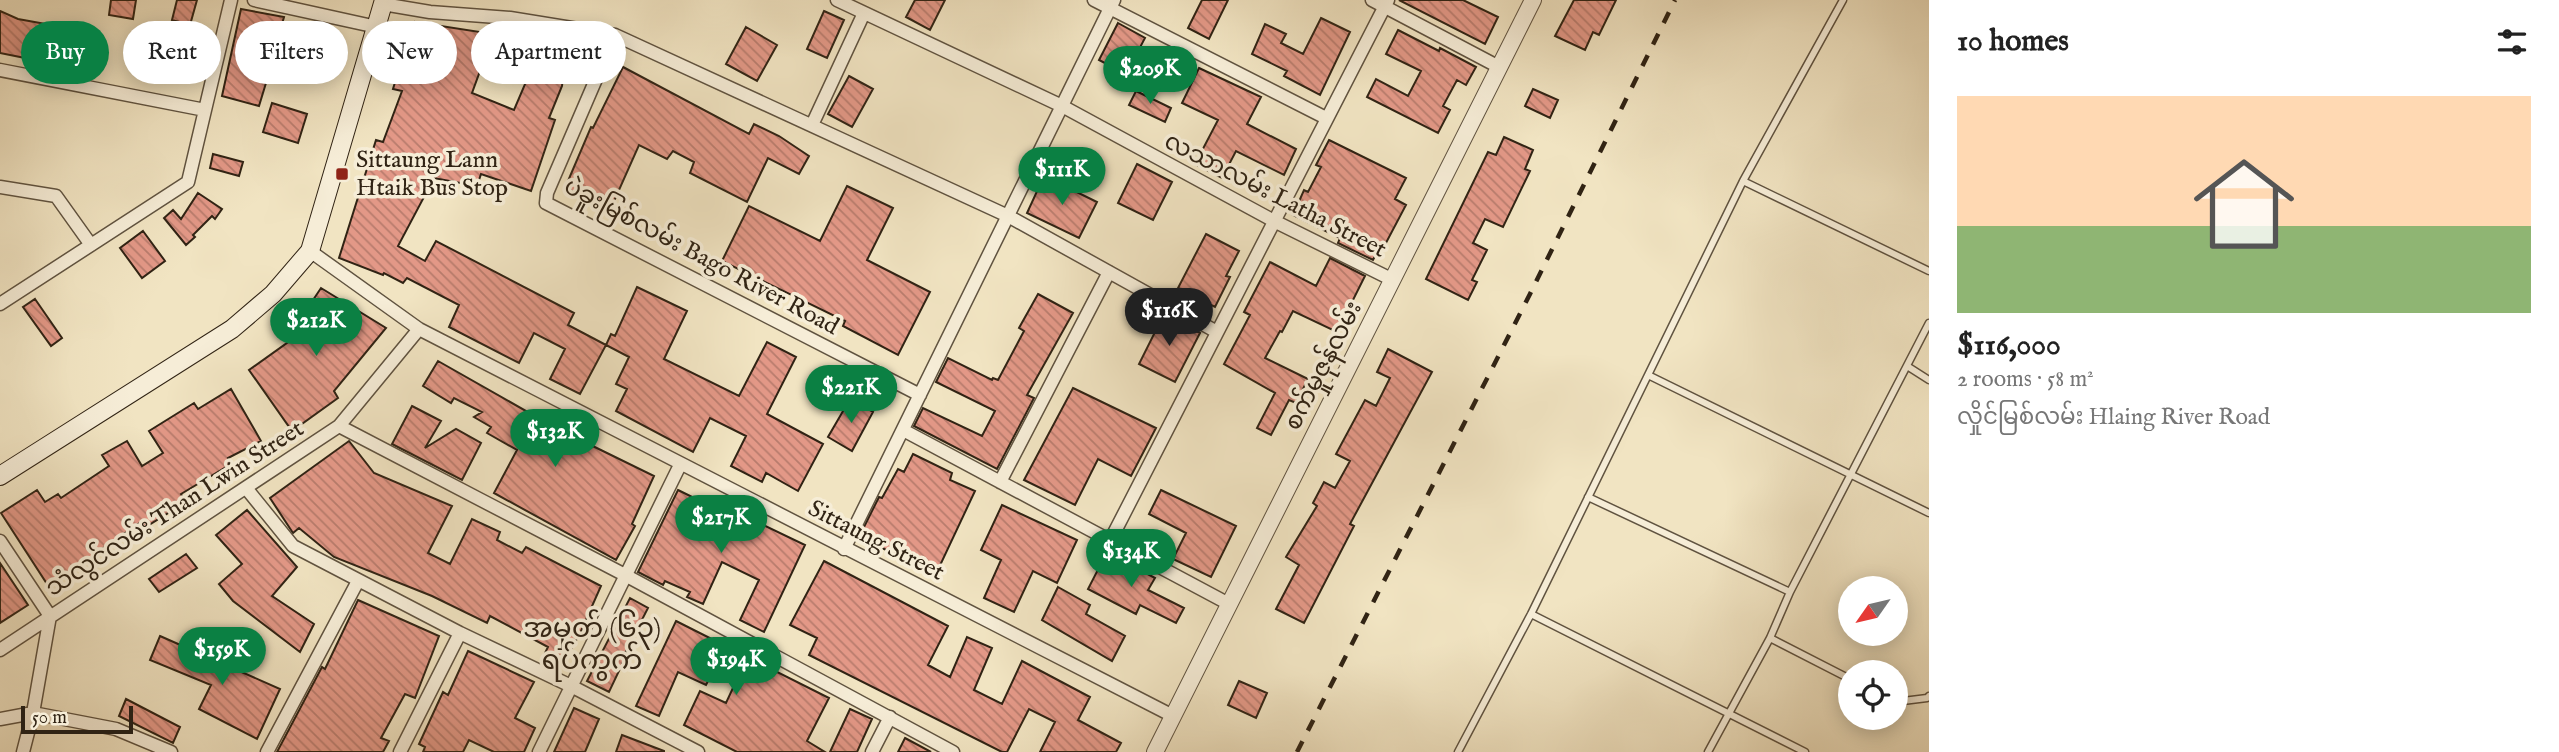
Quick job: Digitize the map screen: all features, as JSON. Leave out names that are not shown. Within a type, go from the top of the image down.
[{"type":"main road","points":[[378,21],[383,2]]},
{"type":"main road","points":[[0,475],[233,329],[273,294],[310,251],[362,77]]},
{"type":"street","points":[[0,304],[188,182],[231,0]]},
{"type":"street","points":[[254,0],[362,24]]},
{"type":"street","name":"လသာလမ်း Latha Street","points":[[837,0],[1062,106],[1274,222],[1393,280]]},
{"type":"street","points":[[1094,0],[1112,4],[1326,118]]},
{"type":"street","points":[[1372,0],[1386,3],[1499,67]]},
{"type":"street","name":"စက်မှုဇုန်လမ်း","points":[[1155,752],[1533,0]]},
{"type":"street","points":[[383,2],[430,12],[529,21]]},
{"type":"street","points":[[1110,541],[1386,3]]},
{"type":"street","points":[[844,549],[1112,4]]},
{"type":"street","points":[[812,125],[864,13]]},
{"type":"street","points":[[626,40],[1008,216],[1217,332]]},
{"type":"street","points":[[0,70],[205,110]]},
{"type":"street","name":"ပဲခူးမြစ်လမ်း Bago River Road","points":[[594,84],[547,193],[546,202],[920,395]]},
{"type":"street","points":[[0,187],[56,196],[91,245]]},
{"type":"street","name":"Sittaung Street","points":[[310,251],[419,329],[1173,716]]},
{"type":"street","points":[[1000,482],[1109,272]]},
{"type":"street","name":"သံလွင်လမ်း Than Lwin Street","points":[[0,650],[339,426],[419,329]]},
{"type":"street","points":[[339,426],[625,575],[953,752]]},
{"type":"street","points":[[903,430],[1229,604]]},
{"type":"street","points":[[538,752],[680,465]]},
{"type":"street","points":[[246,488],[293,546],[698,752]]},
{"type":"street","points":[[0,541],[50,616],[33,713],[23,752]]},
{"type":"street","points":[[268,752],[358,581]]},
{"type":"street","points":[[400,752],[460,633]]},
{"type":"street","points":[[0,719],[33,713],[116,729],[172,752]]},
{"type":"street","points":[[872,752],[890,718]]},
{"type":"lane","points":[[1458,752],[1531,614],[1743,181],[1843,0]]},
{"type":"lane","points":[[1743,181],[1929,271]]},
{"type":"lane","points":[[1708,752],[1770,638],[1790,592],[1929,323]]},
{"type":"lane","points":[[1907,366],[1929,380]]},
{"type":"lane","points":[[1648,375],[1929,513]]},
{"type":"lane","points":[[1588,497],[1790,592]]},
{"type":"lane","points":[[1531,614],[1805,752]]},
{"type":"lane","points":[[1770,638],[1838,673]]},
{"type":"lane","points":[[1908,700],[1929,696]]},
{"type":"building","points":[[111,0],[136,0],[133,19],[109,15]]},
{"type":"building","points":[[177,0],[197,0],[191,21],[172,20]]},
{"type":"building","points":[[915,0],[945,0],[930,30],[906,17]]},
{"type":"building","points":[[1202,0],[1228,0],[1209,39],[1188,28]]},
{"type":"building","points":[[1399,0],[1463,0],[1498,17],[1485,44]]},
{"type":"building","points":[[1574,0],[1616,0],[1599,35],[1593,32],[1585,50],[1555,36]]},
{"type":"building","points":[[241,9],[284,17],[283,21],[238,21]]},
{"type":"building","points":[[0,11],[29,21],[21,21],[21,57],[0,53]]},
{"type":"building","points":[[824,11],[844,20],[827,58],[807,49]]},
{"type":"building","points":[[1321,18],[1350,32],[1320,95],[1284,76],[1287,71],[1252,54],[1265,24],[1286,34],[1281,43],[1303,54]]},
{"type":"building","points":[[1118,23],[1145,38],[1126,74],[1099,60]]},
{"type":"building","points":[[746,27],[777,45],[757,81],[726,64]]},
{"type":"building","points":[[457,28],[471,31],[471,84],[475,84],[472,93],[514,110],[525,84],[562,84],[549,118],[555,120],[531,191],[481,174],[477,186],[434,178],[398,246],[425,261],[436,241],[574,313],[568,325],[606,345],[580,394],[550,379],[565,349],[534,333],[519,363],[449,327],[459,305],[407,278],[403,283],[384,273],[383,275],[339,258],[376,140],[383,142],[402,91],[393,89],[394,84],[457,84]]},
{"type":"building","points":[[1398,30],[1476,67],[1466,85],[1457,80],[1443,106],[1450,110],[1438,133],[1367,97],[1376,79],[1408,96],[1421,71],[1386,54]]},
{"type":"building","points":[[235,36],[235,84],[266,84],[259,106],[222,96]]},
{"type":"building","points":[[1199,68],[1261,97],[1247,124],[1296,149],[1284,175],[1236,151],[1222,178],[1195,164],[1218,120],[1182,103]]},
{"type":"building","points":[[626,69],[749,134],[754,124],[779,136],[809,156],[799,174],[768,158],[747,202],[690,173],[694,162],[673,151],[667,159],[639,145],[611,208],[565,188],[591,127],[593,128],[615,84],[626,84]]},
{"type":"building","points":[[849,76],[873,89],[852,127],[828,114]]},
{"type":"building","points":[[1533,89],[1558,100],[1550,118],[1525,106]]},
{"type":"building","points":[[1136,91],[1171,108],[1165,122],[1129,105]]},
{"type":"building","points":[[272,103],[307,114],[298,143],[263,132]]},
{"type":"building","points":[[1504,137],[1533,150],[1525,169],[1530,171],[1503,227],[1485,219],[1473,243],[1487,250],[1472,280],[1477,282],[1468,300],[1426,279],[1488,152],[1496,155]]},
{"type":"building","points":[[1329,140],[1406,178],[1395,199],[1406,205],[1378,258],[1375,256],[1373,260],[1338,243],[1340,238],[1293,215],[1304,190],[1308,192],[1321,167],[1316,165]]},
{"type":"building","points":[[213,154],[243,162],[239,176],[210,168]]},
{"type":"building","points":[[1137,164],[1172,182],[1153,220],[1118,203]]},
{"type":"building","points":[[1044,176],[1097,202],[1079,238],[1027,213]]},
{"type":"building","points":[[847,186],[893,208],[867,260],[930,292],[898,355],[843,326],[845,321],[722,261],[749,206],[820,241]]},
{"type":"building","points":[[198,193],[222,209],[215,219],[212,216],[193,235],[195,237],[186,245],[164,218],[173,210],[181,219]]},
{"type":"building","points":[[143,231],[165,261],[142,278],[120,248]]},
{"type":"building","points":[[1206,234],[1239,251],[1226,276],[1230,277],[1215,307],[1178,288]]},
{"type":"building","points":[[1330,258],[1365,276],[1337,332],[1293,311],[1282,332],[1280,331],[1265,358],[1308,379],[1296,403],[1289,400],[1271,435],[1257,428],[1275,393],[1224,364],[1250,315],[1244,312],[1270,262],[1316,286]]},
{"type":"building","points":[[637,287],[687,311],[664,359],[739,396],[767,342],[796,357],[767,414],[823,444],[798,491],[766,473],[762,482],[731,466],[746,436],[710,418],[693,452],[616,411],[627,389],[616,384],[629,357],[606,345],[611,334],[615,336]]},
{"type":"building","points":[[321,288],[386,328],[334,391],[338,398],[292,431],[249,370],[298,335],[293,330]]},
{"type":"building","points":[[1038,294],[1073,313],[1027,395],[1034,398],[997,469],[914,426],[923,408],[982,436],[995,411],[936,382],[948,358],[992,380],[998,380],[1024,331],[1019,328]]},
{"type":"building","points":[[35,299],[62,338],[51,346],[23,307]]},
{"type":"building","points":[[1164,314],[1200,333],[1175,382],[1139,364]]},
{"type":"building","points":[[1388,349],[1432,372],[1350,524],[1354,526],[1304,623],[1276,609],[1299,565],[1286,557],[1317,506],[1313,503],[1324,482],[1335,488],[1350,461],[1336,454],[1365,400],[1376,406],[1390,378],[1377,372]]},
{"type":"building","points":[[438,361],[556,428],[654,476],[632,524],[635,526],[616,560],[494,493],[517,450],[487,433],[491,427],[474,417],[482,412],[454,398],[451,403],[423,386]]},
{"type":"building","points":[[1073,388],[1156,428],[1131,476],[1098,459],[1075,505],[1024,480]]},
{"type":"building","points":[[231,389],[261,441],[228,458],[231,464],[181,494],[186,502],[144,528],[141,522],[96,553],[98,555],[49,587],[1,513],[37,490],[45,502],[58,494],[61,498],[109,466],[102,455],[127,441],[142,466],[163,453],[149,431],[194,403],[198,409]]},
{"type":"building","points":[[850,399],[873,412],[852,451],[828,437]]},
{"type":"building","points":[[412,406],[441,421],[425,448],[456,429],[481,443],[462,480],[392,444]]},
{"type":"building","points":[[349,441],[374,473],[452,506],[428,553],[450,564],[472,519],[500,532],[497,540],[522,553],[526,547],[601,586],[563,665],[544,655],[548,647],[490,616],[487,623],[432,596],[334,557],[299,528],[293,533],[270,498]]},
{"type":"building","points":[[913,454],[952,473],[950,480],[975,491],[936,574],[859,537],[879,497],[882,498],[898,469],[904,472]]},
{"type":"building","points":[[678,490],[751,526],[753,520],[805,545],[764,632],[740,620],[759,580],[722,562],[703,604],[687,597],[690,592],[665,581],[663,585],[638,572]]},
{"type":"building","points":[[1161,490],[1236,526],[1211,577],[1173,559],[1186,533],[1149,514]]},
{"type":"building","points":[[1002,505],[1077,540],[1057,583],[1033,571],[1014,612],[984,598],[1001,560],[981,550]]},
{"type":"building","points":[[247,510],[297,567],[272,596],[314,624],[300,652],[233,601],[219,584],[242,564],[216,535]]},
{"type":"building","points":[[1107,552],[1155,578],[1148,590],[1184,608],[1176,623],[1140,605],[1136,614],[1088,589]]},
{"type":"building","points":[[186,554],[197,568],[159,592],[149,579]]},
{"type":"building","points":[[824,561],[948,626],[928,665],[950,677],[967,637],[992,648],[974,690],[1002,704],[1022,661],[1090,697],[1078,720],[1121,743],[1116,752],[1040,752],[1055,722],[1029,709],[1007,752],[1002,752],[809,655],[817,638],[790,625]]},
{"type":"building","points":[[0,563],[28,605],[0,623]]},
{"type":"building","points":[[1058,587],[1090,605],[1086,614],[1125,636],[1112,661],[1042,620]]},
{"type":"building","points":[[630,598],[648,608],[609,692],[587,681]]},
{"type":"building","points":[[358,600],[439,636],[415,698],[405,694],[381,738],[389,741],[383,752],[277,752],[322,667],[325,669]]},
{"type":"building","points":[[676,621],[829,698],[807,741],[825,752],[737,752],[684,725],[700,691],[726,703],[739,675],[717,664],[706,685],[678,672],[659,716],[636,706]]},
{"type":"building","points":[[160,636],[280,689],[257,739],[199,709],[211,685],[150,660]]},
{"type":"building","points":[[468,651],[534,682],[515,718],[535,728],[524,752],[494,752],[469,740],[463,752],[423,752],[425,747],[419,744],[443,692],[448,695]]},
{"type":"building","points":[[1239,681],[1267,693],[1256,718],[1228,705]]},
{"type":"building","points":[[126,699],[180,727],[173,743],[119,716]]},
{"type":"building","points":[[574,708],[599,719],[585,752],[554,752]]},
{"type":"building","points":[[850,709],[872,719],[857,752],[830,752]]},
{"type":"building","points":[[622,735],[664,751],[664,752],[616,752]]},
{"type":"building","points":[[905,738],[931,752],[898,752]]},
{"type":"railway","points":[[1297,752],[1530,294],[1675,0]]},
{"type":"place","name":"Sittaung Lann Htaik Bus Stop","points":[[342,174]]},
{"type":"district","name":"အမှတ် (၆၃) ရပ်ကွက်","points":[[592,645]]}]
